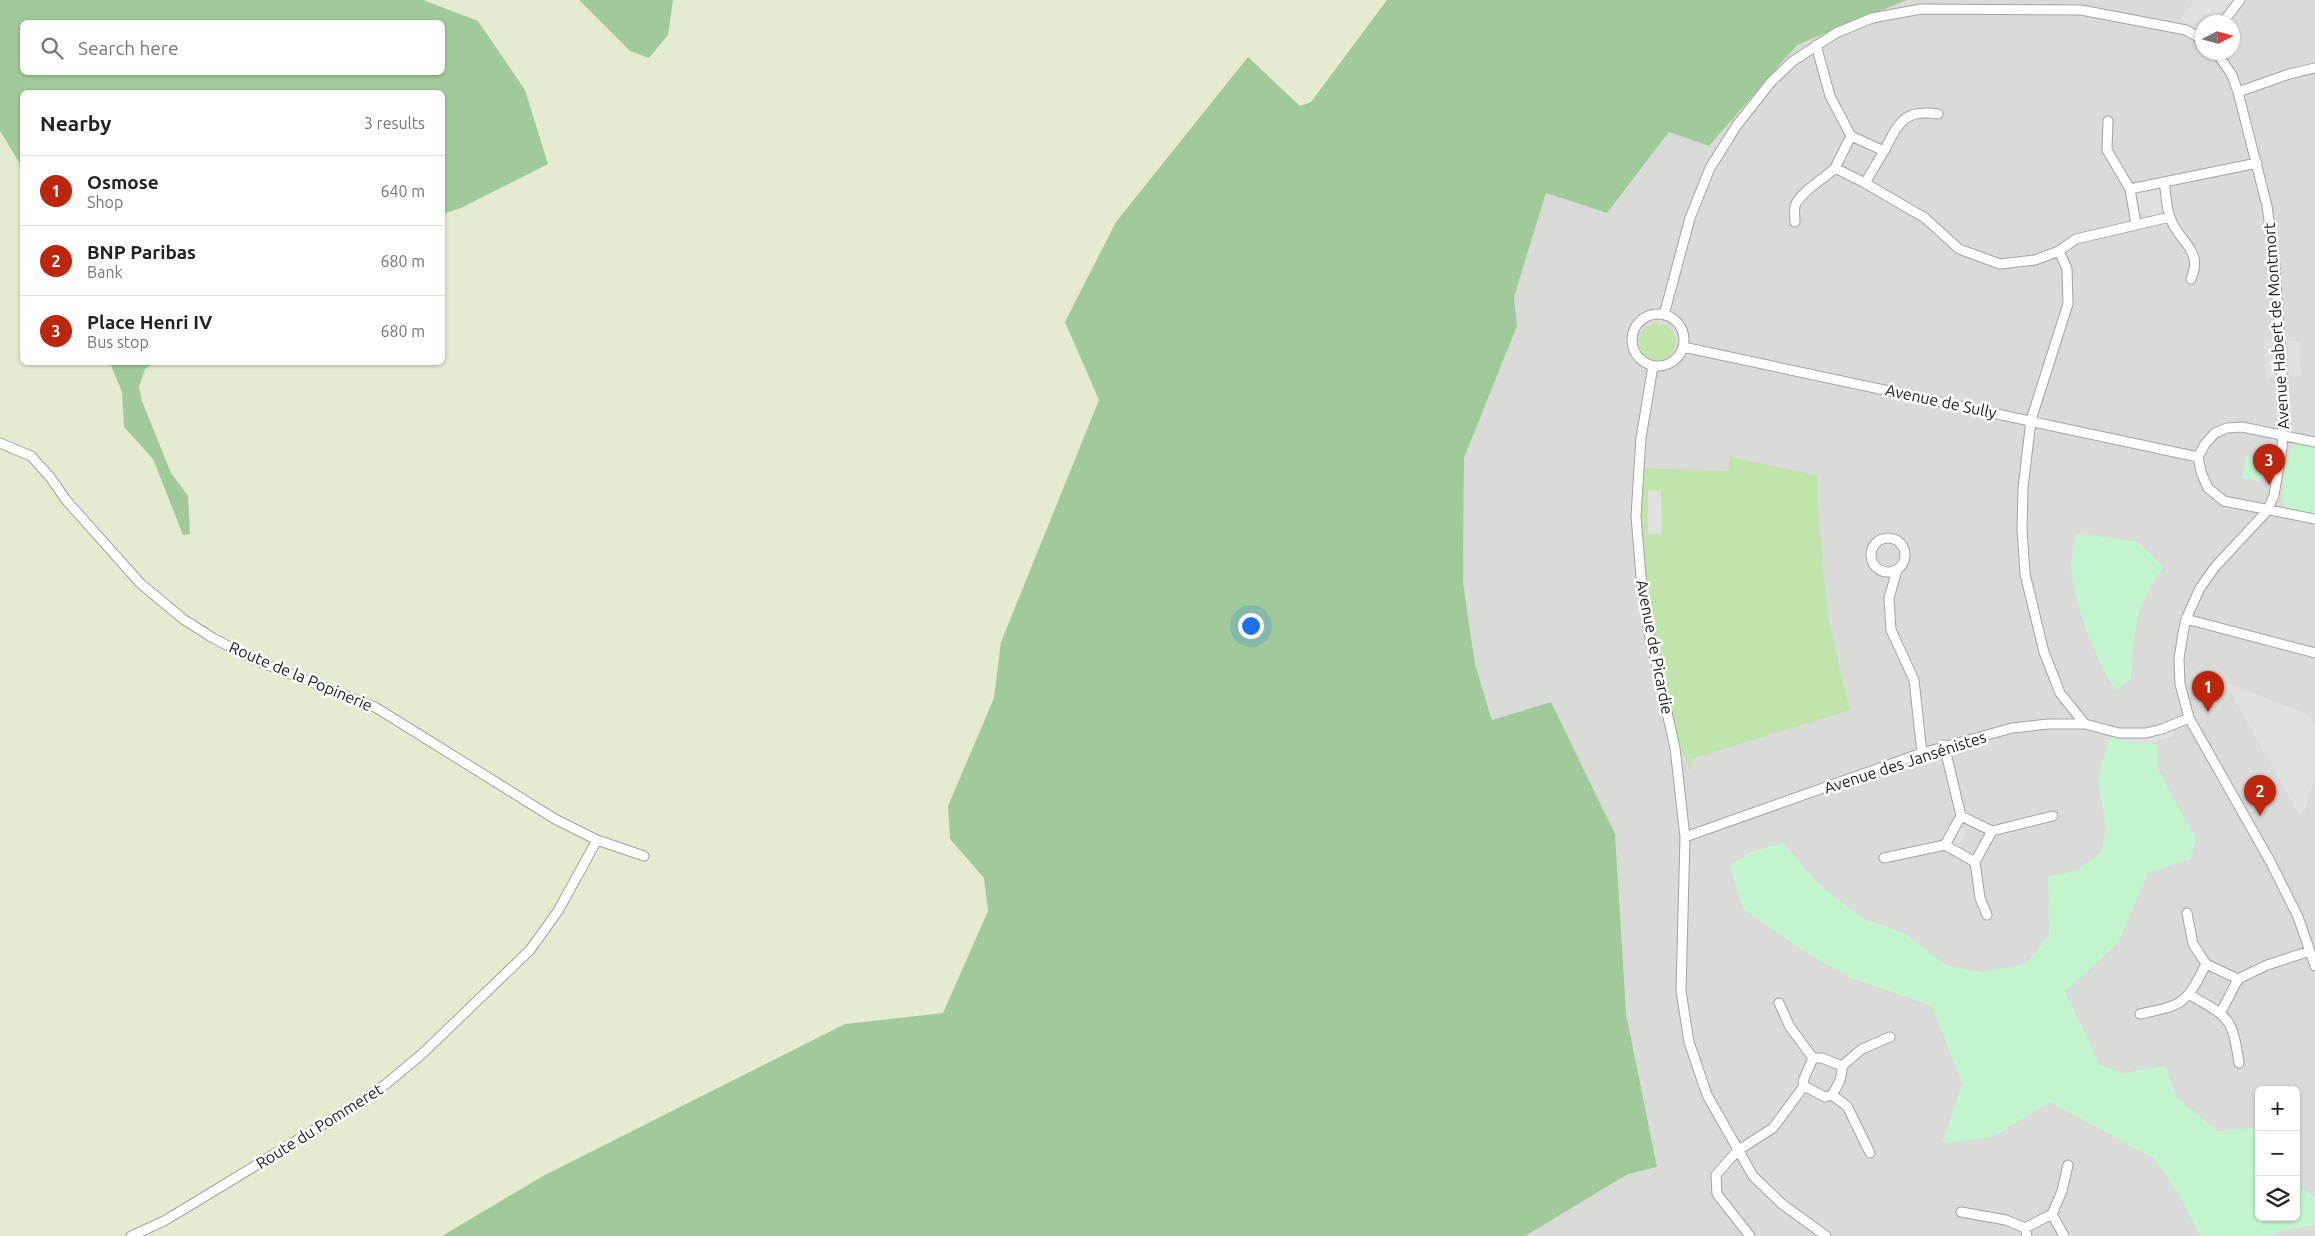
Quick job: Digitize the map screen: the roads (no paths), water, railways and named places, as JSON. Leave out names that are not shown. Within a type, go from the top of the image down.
[{"type":"street","points":[[2081,10],[2084,0]]},
{"type":"street","points":[[2228,15],[2240,0]]},
{"type":"street","points":[[1664,315],[1693,210],[1710,168],[1760,94],[1793,61],[1816,45],[1861,22],[1907,10],[1940,8],[2081,10],[2186,30],[2195,35]]},
{"type":"street","points":[[1816,45],[1830,96],[1851,136],[1884,151]]},
{"type":"street","name":"Avenue Habert de Montmort","points":[[2222,60],[2232,75],[2238,92],[2267,206],[2275,265],[2284,411],[2283,435],[2274,495],[2268,510],[2215,567],[2200,588],[2186,619],[2180,659],[2180,684],[2188,718],[2270,861],[2298,917],[2315,966]]},
{"type":"street","points":[[2238,92],[2289,74],[2315,68]]},
{"type":"street","points":[[1865,182],[1899,122],[1920,111],[1938,114]]},
{"type":"street","points":[[2108,121],[2107,150],[2130,189],[2136,224]]},
{"type":"street","points":[[1796,222],[1795,206],[1804,193],[1835,168],[1851,136]]},
{"type":"street","points":[[2130,189],[2257,162]]},
{"type":"street","points":[[1835,168],[1865,182],[1925,218],[1959,249],[2000,264],[2035,260],[2059,251],[2076,239],[2170,217]]},
{"type":"street","points":[[2164,182],[2170,217],[2179,234],[2190,246],[2195,258],[2195,270],[2191,279]]},
{"type":"street","points":[[2059,251],[2067,268],[2068,304],[2031,420],[2023,488],[2022,529],[2025,574],[2033,613],[2052,675],[2060,693],[2085,724]]},
{"type":"street","points":[[1657,314],[1664,315],[1678,324],[1683,339],[1683,347],[1675,360],[1668,364],[1653,366],[1646,364],[1635,353],[1632,338],[1634,330],[1643,319],[1657,314]]},
{"type":"street","name":"Avenue de Sully","points":[[1683,347],[2198,457]]},
{"type":"street","name":"Avenue de Picardie","points":[[1653,366],[1641,438],[1636,516],[1640,577],[1649,633],[1676,748],[1685,838],[1681,991],[1689,1042],[1707,1095],[1737,1151],[1753,1176],[1782,1204],[1826,1236]]},
{"type":"street","points":[[2315,442],[2242,427],[2227,428],[2215,433],[2198,457],[2201,472],[2208,488],[2224,501],[2315,520]]},
{"type":"street","name":"Route de la Popinerie","points":[[0,443],[30,456],[50,477],[66,500],[140,583],[183,619],[213,638],[255,660],[376,707],[555,819],[597,840],[644,856]]},
{"type":"street","points":[[1897,570],[1889,598],[1891,630],[1914,680],[1922,753]]},
{"type":"street","points":[[2186,619],[2315,653]]},
{"type":"street","name":"Avenue des Jansénistes","points":[[1685,838],[1944,745],[2012,728],[2049,724],[2085,724],[2119,732],[2146,733],[2162,729],[2188,718]]},
{"type":"street","points":[[1944,745],[1961,816],[1945,845]]},
{"type":"street","points":[[1961,816],[1992,831],[2053,816]]},
{"type":"street","points":[[1987,915],[1980,898],[1975,862],[1992,831]]},
{"type":"street","name":"Route du Pommeret","points":[[131,1236],[164,1221],[386,1084],[422,1054],[530,950],[558,911],[597,840]]},
{"type":"street","points":[[1884,858],[1945,845],[1975,862]]},
{"type":"street","points":[[2187,913],[2193,944],[2206,964],[2238,980]]},
{"type":"street","points":[[2221,1012],[2238,980],[2267,965],[2310,951]]},
{"type":"street","points":[[2140,1014],[2171,1007],[2190,995],[2206,964]]},
{"type":"street","points":[[2190,995],[2221,1012],[2234,1029],[2239,1063]]},
{"type":"street","points":[[1779,1003],[1790,1027],[1813,1058]]},
{"type":"street","points":[[1842,1066],[1862,1049],[1890,1037]]},
{"type":"street","points":[[1750,1236],[1717,1194],[1716,1175],[1737,1151],[1773,1128],[1804,1086],[1803,1081],[1813,1058]]},
{"type":"street","points":[[1813,1058],[1822,1058],[1842,1066]]},
{"type":"street","points":[[1832,1096],[1843,1074],[1842,1066]]},
{"type":"street","points":[[1804,1086],[1826,1097],[1832,1096],[1847,1106],[1870,1153]]},
{"type":"street","points":[[1961,1212],[2006,1220],[2026,1232],[2052,1214],[2062,1191],[2068,1165]]},
{"type":"street","points":[[2052,1214],[2064,1236]]},
{"type":"place","name":"Place Henri IV","points":[[2269,485]]},
{"type":"place","name":"Osmose","points":[[2208,712]]},
{"type":"place","name":"BNP Paribas","points":[[2260,816]]}]
